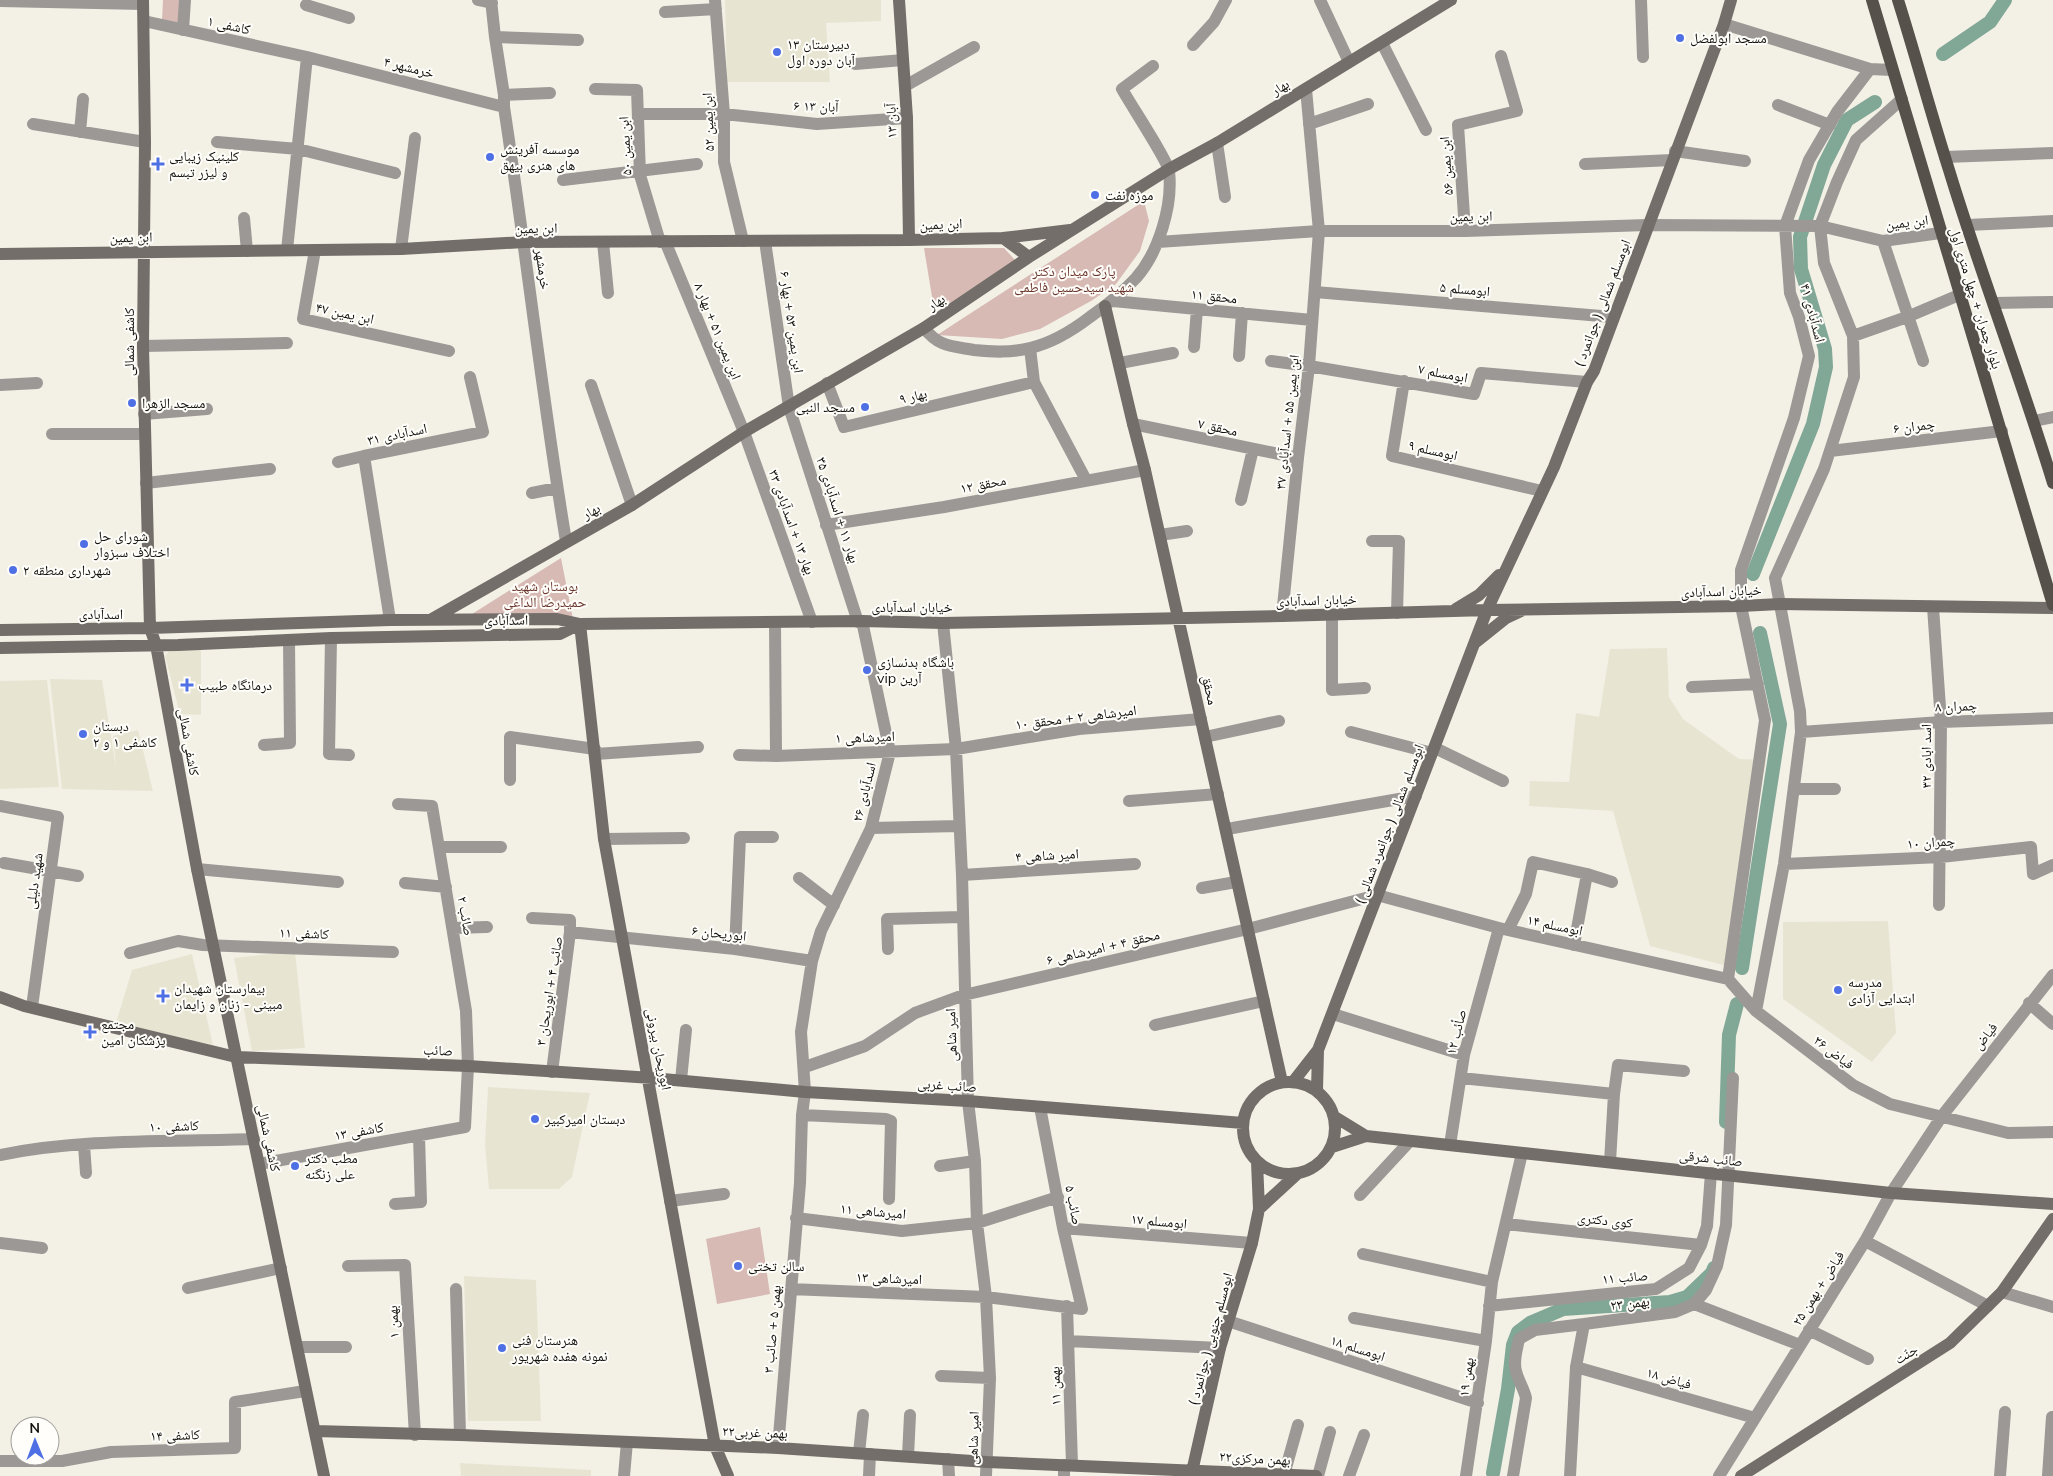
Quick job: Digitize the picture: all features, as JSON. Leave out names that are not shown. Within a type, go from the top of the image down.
[{"type":"main road","name":"۱۳ آبان","points":[[899,0],[907,118],[909,240]]},
{"type":"main road","name":"بهار","points":[[432,619],[632,505],[744,432],[924,328],[1030,257],[1169,169],[1452,0]]},
{"type":"main road","name":"ابومسلم شمالی ( جوانمرد )","points":[[1487,610],[1554,467],[1600,354],[1724,24],[1731,0]]},
{"type":"main road","name":"بلوار چمران + چهل متری اول","points":[[1872,0],[1940,233],[2002,431],[2053,606]]},
{"type":"main road","name":"بلوار چمران + چهل متری اول","points":[[1898,0],[1945,157],[2053,483]]},
{"type":"main road","name":"کاشفی شمالی","points":[[143,2],[145,142],[143,346],[150,628],[156,645],[231,1056],[254,1139],[324,1476]]},
{"type":"main road","name":"ابن یمین","points":[[0,254],[401,249],[524,242],[1003,238],[1072,230]]},
{"type":"main road","points":[[1003,238],[1030,257]]},
{"type":"main road","name":"محقق","points":[[1109,303],[1133,424],[1227,829],[1236,882],[1264,1001],[1288,1082]]},
{"type":"main road","points":[[1452,611],[1479,595],[1506,568]]},
{"type":"main road","name":"خیابان اسدآبادی","points":[[580,624],[942,622],[1780,604],[2053,606]]},
{"type":"main road","points":[[1474,644],[1506,618],[1524,609]]},
{"type":"main road","name":"ابومسلم شمالی ( جوانمرد شمالی )","points":[[1318,1050],[1487,610]]},
{"type":"main road","name":"اسدآبادی","points":[[0,630],[150,628],[432,619],[557,619],[580,624]]},
{"type":"main road","name":"اسدآبادی","points":[[0,648],[156,645],[331,638],[560,634],[580,624]]},
{"type":"main road","name":"ابوریحان بیرونی","points":[[580,624],[604,839],[715,1446],[728,1476]]},
{"type":"main road","name":"صائب","points":[[0,997],[32,1007],[231,1056],[468,1066],[649,1078]]},
{"type":"main road","points":[[1288,1082],[1318,1050]]},
{"type":"main road","points":[[1317,1090],[1318,1050]]},
{"type":"main road","name":"صائب غربی","points":[[649,1078],[805,1092],[968,1101],[1243,1123]]},
{"type":"main road","points":[[1288,1082],[1306,1084],[1317,1090],[1328,1102],[1335,1117],[1336,1132],[1332,1147],[1324,1160],[1312,1169],[1297,1174],[1283,1174],[1269,1170],[1257,1162],[1248,1150],[1243,1137],[1243,1123],[1246,1111],[1256,1096],[1270,1085],[1288,1082]]},
{"type":"main road","points":[[1335,1117],[1366,1136]]},
{"type":"main road","points":[[1332,1147],[1366,1136]]},
{"type":"main road","name":"صائب شرقی","points":[[1366,1136],[1891,1193],[2053,1204]]},
{"type":"main road","points":[[1257,1162],[1260,1210]]},
{"type":"main road","points":[[1260,1210],[1297,1174]]},
{"type":"main road","name":"ابومسلم جنوبی ( جوانمرد )","points":[[1192,1473],[1220,1348],[1252,1243],[1260,1210]]},
{"type":"main road","name":"جنّت","points":[[1742,1476],[1950,1343],[2002,1292],[2053,1219]]},
{"type":"main road","name":"۲۲بهمن غربی","points":[[315,1431],[778,1448],[1067,1469],[1192,1473]]},
{"type":"main road","name":"۲۲بهمن مرکزی","points":[[1192,1473],[1317,1476]]},
{"type":"street","points":[[183,30],[185,0]]},
{"type":"street","points":[[478,0],[492,2]]},
{"type":"street","points":[[1193,45],[1214,22],[1226,0]]},
{"type":"street","points":[[1320,0],[1349,62]]},
{"type":"street","points":[[1641,0],[1643,58]]},
{"type":"street","points":[[0,1],[143,2]]},
{"type":"street","name":"خرمشهر","points":[[492,2],[495,38],[557,488],[566,541]]},
{"type":"street","points":[[306,5],[349,18]]},
{"type":"street","points":[[665,12],[716,5]]},
{"type":"street","name":"ابن یمین ۵۲","points":[[716,5],[724,114],[724,162],[743,241]]},
{"type":"street","name":"کاشفی ۱","points":[[144,22],[307,57]]},
{"type":"street","points":[[1724,24],[1870,69],[1892,70]]},
{"type":"street","points":[[495,38],[578,40]]},
{"type":"street","points":[[1382,43],[1426,130]]},
{"type":"street","points":[[905,86],[974,47]]},
{"type":"street","name":"ابن یمین ۵۶","points":[[1465,231],[1458,125],[1517,111],[1501,56]]},
{"type":"street","points":[[287,250],[307,57]]},
{"type":"street","name":"خرمشهر ۴","points":[[307,57],[504,101]]},
{"type":"street","points":[[855,64],[903,60]]},
{"type":"street","points":[[924,328],[932,338],[944,345],[997,353],[1030,348],[1050,341],[1079,326],[1109,303],[1138,276],[1158,242],[1167,211],[1169,169],[1122,89],[1153,66]]},
{"type":"street","name":"اسدآبادی ۴۱","points":[[1728,979],[1765,720],[1741,606],[1741,570],[1794,418],[1809,356],[1799,317],[1790,293],[1785,226],[1810,160],[1837,112],[1870,69]]},
{"type":"street","name":"ابن یمین ۵۵ + اسدآبادی ۳۷","points":[[1282,616],[1309,366],[1319,231],[1306,88]]},
{"type":"street","name":"ابن یمین ۵۰","points":[[594,89],[637,90],[640,171],[662,242]]},
{"type":"street","points":[[504,101],[550,93]]},
{"type":"street","points":[[80,132],[83,99]]},
{"type":"street","points":[[1756,1012],[1784,864],[1801,732],[1800,711],[1775,578],[1824,469],[1854,377],[1853,336],[1824,263],[1820,226],[1856,140],[1902,99]]},
{"type":"street","points":[[1309,124],[1368,104]]},
{"type":"street","points":[[1778,105],[1830,125]]},
{"type":"street","name":"۶ آبان ۱۳","points":[[638,114],[724,114],[816,124],[907,118]]},
{"type":"street","points":[[33,124],[145,142]]},
{"type":"street","points":[[401,249],[415,138]]},
{"type":"street","points":[[217,142],[298,149],[395,173]]},
{"type":"street","points":[[1217,142],[1225,197]]},
{"type":"street","points":[[1945,157],[2053,153]]},
{"type":"street","points":[[1585,164],[1674,156],[1745,161]]},
{"type":"street","points":[[563,180],[697,164]]},
{"type":"street","points":[[244,218],[247,251]]},
{"type":"street","points":[[1967,224],[2053,221]]},
{"type":"street","name":"ابن یمین","points":[[1158,242],[1319,231],[1465,231],[1647,225],[1820,226],[1883,241],[1940,233]]},
{"type":"street","name":"ابن یمین ۵۳ + بهار ۶","points":[[765,241],[789,407]]},
{"type":"street","points":[[1883,241],[1923,361]]},
{"type":"street","points":[[604,242],[608,294]]},
{"type":"street","name":"ابن یمین ۵۱ + بهار ۸","points":[[662,242],[744,432]]},
{"type":"street","name":"ابن یمین ۴۷","points":[[315,250],[303,319],[449,351]]},
{"type":"street","name":"ابومسلم ۵","points":[[1315,292],[1613,316]]},
{"type":"street","points":[[1853,336],[1907,317],[1959,295]]},
{"type":"street","points":[[1994,303],[2053,302]]},
{"type":"street","name":"محقق ۱۱","points":[[1109,303],[1312,320]]},
{"type":"street","points":[[1194,347],[1197,309]]},
{"type":"street","points":[[1239,356],[1242,313]]},
{"type":"street","points":[[143,346],[287,343]]},
{"type":"street","points":[[1030,348],[1034,382],[1086,480]]},
{"type":"street","points":[[1120,364],[1173,353]]},
{"type":"street","name":"ابومسلم ۷","points":[[1271,361],[1404,381],[1474,394],[1480,373],[1587,382]]},
{"type":"street","name":"اسدآبادی ۳۱","points":[[390,620],[364,456],[483,432],[470,376]]},
{"type":"street","name":"ابومسلم ۹","points":[[1404,381],[1392,456],[1542,491]]},
{"type":"street","name":"بهار ۹","points":[[827,383],[844,427],[1034,382]]},
{"type":"street","points":[[0,384],[37,383]]},
{"type":"street","points":[[591,384],[632,505]]},
{"type":"street","name":"بهار ۱۱ + اسدآبادی ۳۵","points":[[789,407],[826,525],[860,622]]},
{"type":"street","points":[[144,414],[207,409]]},
{"type":"street","points":[[2034,421],[2053,417]]},
{"type":"street","name":"محقق ۷","points":[[1133,424],[1298,458]]},
{"type":"street","name":"چمران ۶","points":[[1830,451],[2002,431]]},
{"type":"street","name":"بهار ۱۳ + اسدآبادی ۳۳","points":[[744,432],[812,622]]},
{"type":"street","points":[[52,434],[144,434]]},
{"type":"street","points":[[1241,500],[1253,449]]},
{"type":"street","points":[[338,462],[364,456]]},
{"type":"street","points":[[146,483],[270,470]]},
{"type":"street","name":"محقق ۱۲","points":[[826,525],[944,507],[1145,470]]},
{"type":"street","points":[[532,493],[557,488]]},
{"type":"street","points":[[1160,535],[1187,531]]},
{"type":"street","points":[[1372,541],[1399,541],[1397,613]]},
{"type":"street","name":"اسد ابادی ۳۲","points":[[1933,606],[1941,722],[1939,905]]},
{"type":"street","points":[[1332,615],[1332,690],[1365,688]]},
{"type":"street","points":[[775,622],[776,756]]},
{"type":"street","name":"اسدآبادی ۲۶","points":[[805,1067],[801,1032],[812,961],[821,932],[871,828],[890,752],[860,622]]},
{"type":"street","name":"امیر شاهی","points":[[942,622],[956,749],[962,875],[968,1101],[975,1161],[978,1223],[986,1298],[990,1378],[986,1476]]},
{"type":"street","points":[[331,638],[329,754],[349,755]]},
{"type":"street","points":[[264,744],[290,743],[289,640]]},
{"type":"street","points":[[1692,687],[1758,684]]},
{"type":"street","name":"چمران ۸","points":[[1801,732],[1941,722],[2053,718]]},
{"type":"street","name":"امیرشاهی ۲ + محقق ۱۰","points":[[956,749],[1079,729],[1201,719]]},
{"type":"street","points":[[1205,737],[1279,722]]},
{"type":"street","points":[[1351,732],[1434,751],[1503,781]]},
{"type":"street","points":[[510,780],[510,738],[595,752],[698,747]]},
{"type":"street","name":"امیرشاهی ۱","points":[[739,755],[776,756],[956,749]]},
{"type":"street","points":[[1794,790],[1835,789]]},
{"type":"street","points":[[1128,801],[1218,794]]},
{"type":"street","points":[[1227,829],[1416,796]]},
{"type":"street","name":"صائب ۲","points":[[398,804],[432,806],[466,1011],[468,1066],[465,1127]]},
{"type":"street","name":"شهید دلیلی","points":[[0,806],[58,817],[32,1007]]},
{"type":"street","points":[[871,828],[959,826]]},
{"type":"street","points":[[734,949],[740,837],[773,837]]},
{"type":"street","points":[[604,839],[684,838]]},
{"type":"street","points":[[439,847],[500,847]]},
{"type":"street","name":"چمران ۱۰","points":[[1784,864],[1941,857],[2031,847],[2033,874],[2053,865]]},
{"type":"street","name":"صأئب ۱۲","points":[[1450,1145],[1462,1078],[1464,1055],[1504,929],[1526,894],[1533,862],[1587,874]]},
{"type":"street","points":[[4,863],[78,876]]},
{"type":"street","name":"امیر شاهی ۴","points":[[962,875],[1135,864]]},
{"type":"street","points":[[196,869],[338,882]]},
{"type":"street","points":[[1574,945],[1587,874],[1612,882]]},
{"type":"street","points":[[799,878],[834,905]]},
{"type":"street","points":[[1202,888],[1236,882]]},
{"type":"street","points":[[405,883],[446,887]]},
{"type":"street","name":"ابومسلم ۱۴","points":[[1377,895],[1504,929],[1728,979]]},
{"type":"street","name":"محقق ۴ + امیرشاهی ۶","points":[[805,1067],[865,1046],[915,1013],[964,995],[1248,929],[1377,895]]},
{"type":"street","points":[[888,948],[887,919],[962,917]]},
{"type":"street","points":[[532,918],[570,920],[570,932]]},
{"type":"street","points":[[453,928],[488,927]]},
{"type":"street","name":"صائب ۴ + ابوریحان ۳","points":[[552,1072],[570,932],[622,938]]},
{"type":"street","name":"ابوریحان ۶","points":[[622,938],[734,949],[812,961]]},
{"type":"street","name":"کاشفی ۱۱","points":[[130,953],[178,941],[212,945],[393,952]]},
{"type":"street","name":"فیاض","points":[[1942,1116],[2029,1003],[2053,975]]},
{"type":"street","name":"فیاض ۲۶","points":[[1728,979],[1756,1012],[1853,1085],[1890,1104],[2008,1133],[2053,1132]]},
{"type":"street","points":[[1155,1025],[1264,1001]]},
{"type":"street","points":[[2029,1003],[2053,1024]]},
{"type":"street","points":[[1333,1014],[1464,1055]]},
{"type":"street","points":[[681,1080],[686,1030]]},
{"type":"street","points":[[1610,1162],[1614,1094],[1618,1065],[1684,1072]]},
{"type":"street","name":"بهمن ۵ + صائب ۳","points":[[778,1448],[800,1183],[805,1067]]},
{"type":"street","points":[[1462,1078],[1614,1094]]},
{"type":"street","points":[[1732,1078],[1726,1225],[1717,1266],[1706,1290],[1694,1304],[1800,1345]]},
{"type":"street","name":"صائب ۵","points":[[1040,1107],[1063,1228],[1082,1308]]},
{"type":"street","points":[[802,1116],[886,1119],[892,1121],[889,1199]]},
{"type":"street","name":"فیاض + بهمن ۲۵","points":[[1719,1476],[1865,1241],[1891,1193],[1942,1116]]},
{"type":"street","name":"کاشفی ۱۳","points":[[259,1164],[465,1127]]},
{"type":"street","points":[[395,1204],[421,1202],[419,1136]]},
{"type":"street","name":"کاشفی ۱۰","points":[[0,1155],[24,1150],[90,1144],[254,1139]]},
{"type":"street","points":[[1360,1195],[1410,1141]]},
{"type":"street","points":[[86,1173],[90,1144]]},
{"type":"street","name":"بهمن ۱۹","points":[[1466,1476],[1478,1403],[1492,1282],[1522,1153]]},
{"type":"street","points":[[940,1166],[975,1161]]},
{"type":"street","name":"صائب ۱۱","points":[[1489,1306],[1656,1289],[1690,1268],[1701,1245],[1706,1226],[1711,1173]]},
{"type":"street","points":[[670,1201],[724,1194]]},
{"type":"street","name":"امیرشاهی ۱۱","points":[[796,1218],[902,1230],[978,1223],[1058,1197]]},
{"type":"street","name":"کوی دکتری","points":[[1506,1224],[1701,1245]]},
{"type":"street","name":"ابومسلم ۱۷","points":[[1063,1228],[1252,1243]]},
{"type":"street","points":[[1865,1241],[1988,1306]]},
{"type":"street","points":[[0,1243],[42,1248]]},
{"type":"street","points":[[1363,1254],[1492,1282]]},
{"type":"street","name":"بهمن ۱","points":[[348,1266],[405,1265],[415,1435]]},
{"type":"street","points":[[188,1288],[281,1268]]},
{"type":"street","points":[[456,1289],[460,1435]]},
{"type":"street","name":"امیرشاهی ۱۳","points":[[790,1289],[986,1298],[1082,1308]]},
{"type":"street","points":[[2002,1292],[2053,1307]]},
{"type":"street","name":"بهمن ۲۳","points":[[1513,1476],[1526,1398],[1516,1371],[1515,1355],[1519,1339],[1535,1330],[1654,1316],[1675,1312],[1694,1304]]},
{"type":"street","name":"بهمن ۱۱","points":[[1067,1306],[1067,1469]]},
{"type":"street","points":[[1354,1318],[1486,1341]]},
{"type":"street","name":"ابومسلم ۱۸","points":[[1228,1321],[1478,1403]]},
{"type":"street","points":[[1570,1476],[1576,1367],[1584,1324]]},
{"type":"street","points":[[1810,1330],[1868,1359]]},
{"type":"street","points":[[1068,1341],[1220,1348]]},
{"type":"street","points":[[298,1347],[346,1347]]},
{"type":"street","name":"فیاض ۱۸","points":[[1576,1367],[1755,1418]]},
{"type":"street","points":[[940,1376],[990,1378]]},
{"type":"street","name":"کاشفی ۱۴","points":[[0,1461],[62,1461],[111,1452],[235,1448],[236,1402],[305,1391]]},
{"type":"street","points":[[2000,1476],[2005,1412]]},
{"type":"street","points":[[863,1415],[864,1453],[869,1476]]},
{"type":"street","points":[[908,1456],[910,1415]]},
{"type":"street","points":[[2048,1476],[2052,1417]]},
{"type":"street","points":[[1284,1475],[1298,1425]]},
{"type":"street","points":[[1317,1476],[1330,1432]]},
{"type":"street","points":[[1349,1476],[1364,1436]]},
{"type":"street","points":[[624,1476],[627,1442]]},
{"type":"street","points":[[948,1459],[949,1476]]},
{"type":"shaded area","name":"دبیرستان ۱۳ آبان دوره اول","points":[[725,0],[881,0],[881,21],[826,23],[830,82],[727,82]]},
{"type":"shaded area","points":[[1667,648],[1669,697],[1683,719],[1739,759],[1766,760],[1731,967],[1650,946],[1613,811],[1529,806],[1530,781],[1569,782],[1576,713],[1599,717],[1610,649]]},
{"type":"shaded area","name":"درمانگاه طبیب","points":[[201,649],[201,715],[180,714],[165,656],[170,650]]},
{"type":"shaded area","name":"دبستان کاشفی ۱ و ۲","points":[[50,679],[102,680],[116,768],[113,736],[138,730],[153,791],[62,789]]},
{"type":"shaded area","points":[[47,680],[59,787],[0,789],[0,681]]},
{"type":"shaded area","name":"مدرسه ابتدایی آزادی","points":[[1888,921],[1896,1033],[1872,1062],[1783,999],[1783,922]]},
{"type":"shaded area","points":[[295,951],[305,1048],[252,1051],[234,958]]},
{"type":"shaded area","name":"بیمارستان شهیدان مبینی - زنان و زایمان","points":[[192,954],[213,1045],[116,1023],[132,970]]},
{"type":"shaded area","name":"دبستان امیرکبیر","points":[[488,1087],[590,1093],[572,1177],[559,1189],[489,1189],[485,1145]]},
{"type":"shaded area","name":"هنرستان فنی نمونه هفده شهریور","points":[[464,1276],[536,1280],[541,1421],[468,1421]]},
{"type":"shaded area","points":[[460,1463],[591,1470],[591,1476],[461,1476]]},
{"type":"green space","points":[[163,0],[182,0],[181,24],[162,20]]},
{"type":"green space","name":"پارک میدان دکتر شهید سیدحسین فاطمی","points":[[1144,201],[1149,221],[1140,251],[1116,284],[1091,301],[1040,329],[1002,339],[937,335]]},
{"type":"green space","name":"پارک میدان دکتر شهید سیدحسین فاطمی","points":[[924,248],[1004,248],[1015,260],[951,310],[949,300],[934,309]]},
{"type":"green space","name":"بوستان شهید حمیدرضا الداغی","points":[[561,558],[573,619],[472,614]]},
{"type":"green space","name":"سالن تختی","points":[[760,1227],[770,1294],[717,1304],[706,1239]]},
{"type":"waterway","points":[[1943,54],[1990,22],[2005,0]]},
{"type":"waterway","points":[[1753,574],[1813,424],[1826,367],[1825,349],[1801,269],[1800,237],[1824,165],[1847,120],[1875,102]]},
{"type":"waterway","points":[[1742,968],[1780,724],[1760,633]]},
{"type":"waterway","points":[[1726,1122],[1729,1035],[1737,1004]]},
{"type":"waterway","points":[[1493,1473],[1508,1389],[1513,1345],[1518,1332],[1530,1323],[1563,1309],[1670,1302],[1687,1297],[1712,1273],[1714,1268]]},
{"type":"place","name":"مسجد ابولفضل","points":[[1680,38]]},
{"type":"place","name":"دبیرستان ۱۳ آبان دوره اول","points":[[777,52]]},
{"type":"place","name":"موسسه آفرینش های هنری بیهق","points":[[490,157]]},
{"type":"place","name":"کلینیک زیبایی و لیزر تبسم","points":[[158,164]]},
{"type":"place","name":"موزه نفت","points":[[1095,195]]},
{"type":"place","name":"مسجد الزهرا","points":[[132,403]]},
{"type":"place","name":"مسجد النبی","points":[[865,407]]},
{"type":"place","name":"شورای حل اختلاف سبزوار","points":[[84,544]]},
{"type":"place","name":"شهرداری منطقه ۲","points":[[13,570]]},
{"type":"place","name":"باشگاه بدنسازی vip آرین","points":[[867,670]]},
{"type":"place","name":"درمانگاه طبیب","points":[[187,685]]},
{"type":"place","name":"دبستان کاشفی ۱ و ۲","points":[[83,734]]},
{"type":"place","name":"مدرسه ابتدایی آزادی","points":[[1838,990]]},
{"type":"place","name":"بیمارستان شهیدان مبینی - زنان و زایمان","points":[[163,996]]},
{"type":"place","name":"مجتمع پزشکان امین","points":[[90,1032]]},
{"type":"place","name":"دبستان امیرکبیر","points":[[535,1119]]},
{"type":"place","name":"مطب دکتر علی زنگنه","points":[[295,1166]]},
{"type":"place","name":"سالن تختی","points":[[738,1266]]},
{"type":"place","name":"هنرستان فنی نمونه هفده شهریور","points":[[502,1348]]}]
